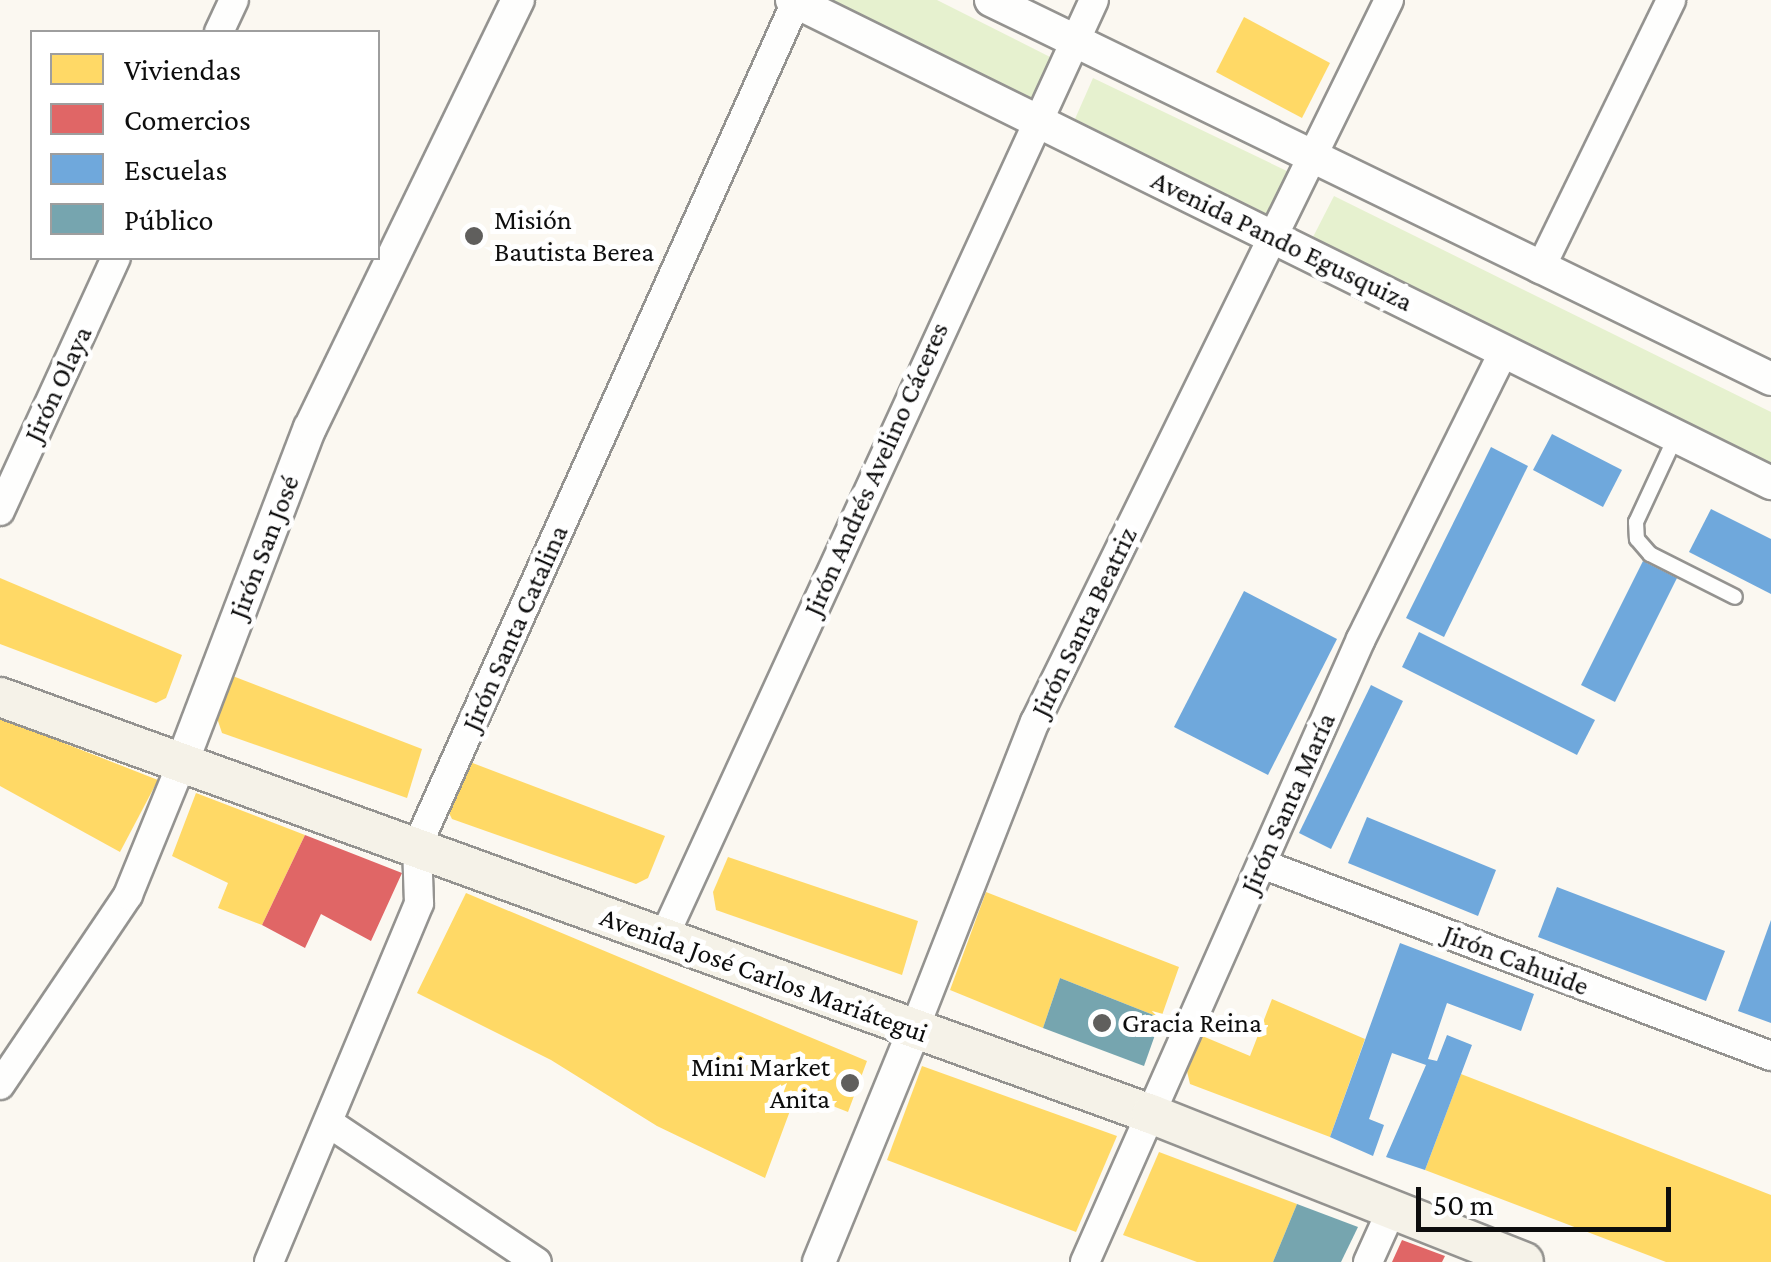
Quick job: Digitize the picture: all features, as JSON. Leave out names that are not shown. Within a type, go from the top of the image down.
[{"type":"main road","name":"Avenida José Carlos Mariátegui","points":[[0,697],[181,765],[418,846],[662,941],[1151,1114],[1524,1262]]},
{"type":"street","points":[[221,30],[234,0]]},
{"type":"street","name":"Jirón San José","points":[[0,1085],[128,895],[310,428],[518,0]]},
{"type":"street","points":[[991,0],[1771,379]]},
{"type":"street","name":"Jirón Andrés Avelino Cáceres","points":[[662,941],[1035,120],[1094,0]]},
{"type":"street","name":"Jirón Santa Beatriz","points":[[819,1262],[1035,722],[1389,0]]},
{"type":"street","points":[[1540,269],[1671,0]]},
{"type":"street","name":"Avenida Pando Egusquiza","points":[[794,1],[1771,483]]},
{"type":"street","name":"Jirón Santa Catalina","points":[[269,1262],[419,903],[418,846],[794,1]]},
{"type":"street","name":"Jirón Olaya","points":[[0,510],[115,260]]},
{"type":"street","name":"Jirón Santa María","points":[[1085,1262],[1360,639],[1504,350]]},
{"type":"street","name":"Jirón Cahuide","points":[[1262,864],[1771,1056]]},
{"type":"street","points":[[329,1123],[538,1262]]},
{"type":"street","points":[[1368,1262],[1391,1212]]},
{"type":"lane","points":[[1676,436],[1636,522],[1637,539],[1650,554],[1735,597]]},
{"type":"green space","points":[[828,0],[937,0],[1056,60],[1036,102]]},
{"type":"green space","points":[[1093,78],[1289,172],[1269,215],[1075,119]]},
{"type":"green space","points":[[1334,196],[1771,412],[1771,466],[1313,237]]},
{"type":"building: Viviendas","points":[[1244,17],[1330,63],[1302,118],[1216,72]]},
{"type":"building: Viviendas","points":[[0,578],[182,655],[166,698],[156,703],[0,644]]},
{"type":"building: Viviendas","points":[[230,675],[422,749],[407,798],[222,733],[216,715]]},
{"type":"building: Viviendas","points":[[0,718],[158,780],[120,852],[0,786]]},
{"type":"building: Viviendas","points":[[462,759],[665,836],[648,878],[636,884],[452,819],[444,803]]},
{"type":"building: Viviendas","points":[[196,793],[305,835],[262,925],[218,908],[228,883],[172,856]]},
{"type":"building: Viviendas","points":[[728,857],[918,921],[902,975],[716,910],[713,892]]},
{"type":"building: Viviendas","points":[[986,892],[1179,967],[1161,1018],[1060,978],[1043,1028],[950,990]]},
{"type":"building: Viviendas","points":[[466,893],[867,1061],[848,1112],[797,1092],[765,1178],[657,1126],[551,1060],[417,993]]},
{"type":"building: Viviendas","points":[[1272,999],[1365,1039],[1330,1137],[1190,1084],[1186,1067],[1200,1035],[1250,1056]]},
{"type":"building: Viviendas","points":[[922,1066],[1117,1136],[1076,1232],[887,1160]]},
{"type":"building: Viviendas","points":[[1461,1074],[1771,1195],[1771,1262],[1666,1262],[1425,1170]]},
{"type":"building: Viviendas","points":[[1159,1152],[1297,1204],[1273,1262],[1197,1262],[1123,1235]]},
{"type":"building: Comercios","points":[[305,835],[402,873],[371,941],[321,914],[305,948],[262,925]]},
{"type":"building: Comercios","points":[[1402,1240],[1445,1256],[1442,1262],[1392,1262]]},
{"type":"building: Escuelas","points":[[1552,434],[1622,470],[1603,507],[1533,470]]},
{"type":"building: Escuelas","points":[[1491,447],[1528,466],[1444,637],[1406,618]]},
{"type":"building: Escuelas","points":[[1711,509],[1771,539],[1771,594],[1689,552]]},
{"type":"building: Escuelas","points":[[1643,561],[1677,578],[1615,702],[1581,685]]},
{"type":"building: Escuelas","points":[[1244,591],[1337,639],[1268,775],[1174,727]]},
{"type":"building: Escuelas","points":[[1419,632],[1595,720],[1577,755],[1402,667]]},
{"type":"building: Escuelas","points":[[1371,685],[1403,701],[1331,849],[1299,833]]},
{"type":"building: Escuelas","points":[[1367,817],[1496,870],[1478,916],[1348,863]]},
{"type":"building: Escuelas","points":[[1557,887],[1725,951],[1706,1001],[1538,937]]},
{"type":"building: Escuelas","points":[[1771,920],[1771,1023],[1738,1011]]},
{"type":"building: Escuelas","points":[[1400,943],[1534,994],[1521,1031],[1447,1003],[1428,1059],[1437,1061],[1447,1035],[1472,1045],[1425,1170],[1386,1157],[1426,1065],[1392,1053],[1369,1119],[1384,1125],[1373,1156],[1330,1137]]},
{"type":"building: Público","name":"Gracia Reina","points":[[1060,978],[1161,1018],[1144,1066],[1043,1028]]},
{"type":"building: Público","points":[[1297,1204],[1358,1227],[1341,1262],[1273,1262]]},
{"type":"place","name":"Misión Bautista Berea","points":[[474,236]]},
{"type":"place","name":"Gracia Reina","points":[[1102,1023]]},
{"type":"place","name":"Mini Market Anita","points":[[850,1083]]}]
